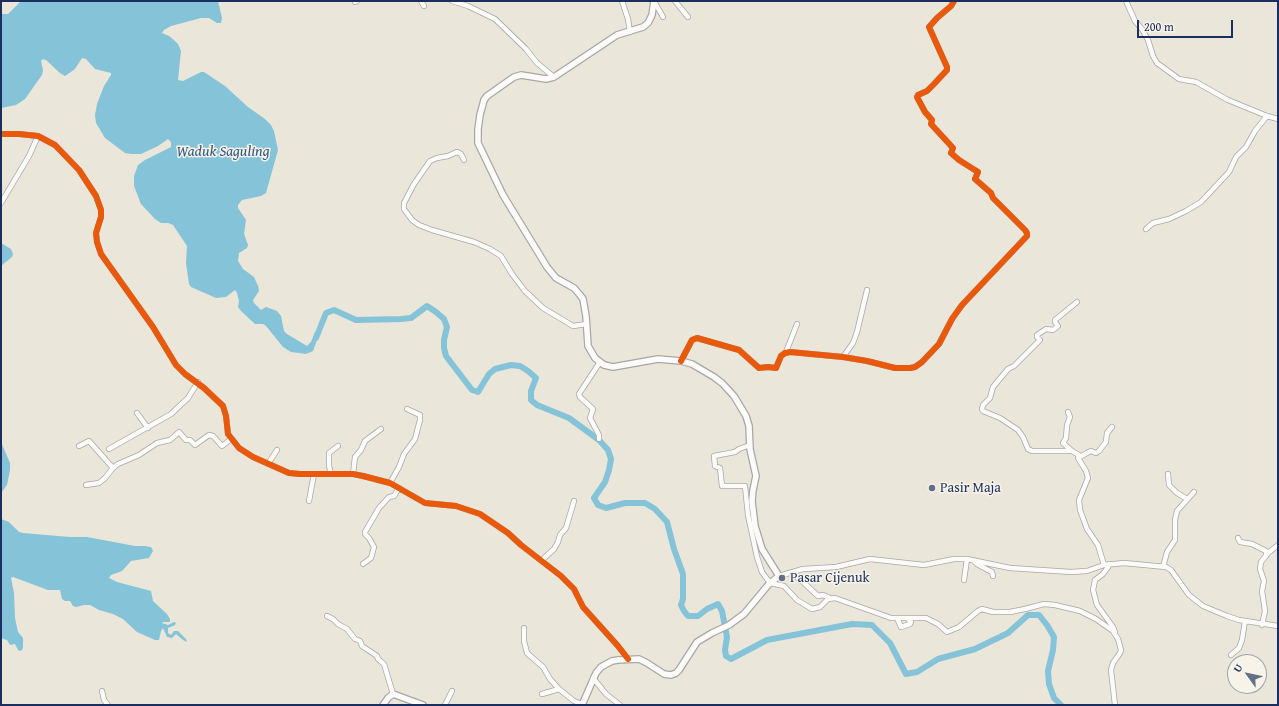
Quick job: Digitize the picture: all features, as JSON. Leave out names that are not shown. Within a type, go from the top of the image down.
[{"type":"main road","points":[[582,705],[593,678],[598,670],[612,661],[639,659],[661,673],[666,675],[673,674],[679,670],[697,642],[729,625],[750,609],[770,583],[779,576],[762,549],[755,526],[752,501],[756,476],[746,447],[748,421],[734,396],[722,383],[692,364],[681,361],[651,360],[613,367],[600,362],[592,356],[588,346],[587,324],[583,300],[574,288],[556,278],[546,267],[503,195],[478,143],[480,114],[484,100],[487,96],[514,77],[524,76],[542,79],[554,77],[617,35],[643,27],[648,23],[652,16],[654,1]]},
{"type":"main road","points":[[383,705],[393,694],[423,705]]},
{"type":"street","points":[[421,1],[424,6]]},
{"type":"street","points":[[452,1],[468,6],[495,19],[526,49],[541,68],[554,77]]},
{"type":"street","points":[[622,1],[627,14],[630,32]]},
{"type":"street","points":[[654,1],[663,16]]},
{"type":"street","points":[[676,1],[688,17]]},
{"type":"street","points":[[786,352],[843,357],[902,368],[910,368],[922,362],[939,344],[954,316],[962,305],[1027,235],[1025,230],[993,198],[992,193],[976,179],[978,172],[951,153],[953,148],[931,124],[932,120],[925,112],[917,97],[918,95],[927,91],[947,70],[929,27],[951,6],[954,1]]},
{"type":"street","points":[[1126,1],[1135,21],[1142,29],[1148,40],[1157,63],[1179,79],[1196,82],[1228,100],[1278,119]]},
{"type":"street","points":[[1146,230],[1154,223],[1169,219],[1201,202],[1229,172],[1236,157],[1246,147],[1255,131],[1267,116]]},
{"type":"street","points":[[1,134],[38,136],[55,145],[79,170],[93,190],[102,214],[96,233],[101,254],[153,327],[176,365],[185,374],[198,382],[224,408],[227,428],[231,439],[239,448],[268,464],[289,473],[353,474],[390,483],[425,503],[456,506],[480,514],[508,533],[571,585],[583,607],[610,636],[628,659]]},
{"type":"street","points":[[1,203],[29,156],[38,136]]},
{"type":"street","points":[[464,160],[461,154],[456,152],[430,161],[414,184],[404,203],[404,209],[412,220],[418,225],[474,242],[490,249],[501,256],[521,285],[543,308],[574,326],[587,324]]},
{"type":"street","points":[[843,357],[853,343],[857,332],[867,290]]},
{"type":"street","points":[[1072,450],[1032,452],[1028,449],[1018,430],[1000,418],[983,412],[982,409],[990,398],[993,387],[1008,369],[1014,366],[1040,340],[1037,335],[1046,329],[1053,330],[1058,326],[1055,320],[1077,302]]},
{"type":"street","points":[[681,361],[692,340],[695,338],[711,341],[739,350],[759,368],[776,368],[781,356],[786,352],[797,324]]},
{"type":"street","points":[[599,439],[599,435],[590,418],[593,408],[580,397],[579,394],[600,362]]},
{"type":"street","points":[[110,449],[148,428],[177,409],[188,398],[198,382]]},
{"type":"street","points":[[390,483],[404,454],[415,439],[421,418],[416,413],[407,409]]},
{"type":"street","points":[[1068,412],[1070,417],[1067,425],[1066,438],[1063,443],[1079,455],[1078,458],[1086,471],[1088,478],[1079,500],[1080,510],[1087,529],[1098,545],[1108,567],[1103,574],[1095,580],[1093,590],[1097,605],[1113,627],[1121,650],[1113,663],[1111,670],[1113,704]]},
{"type":"street","points":[[137,413],[148,428]]},
{"type":"street","points":[[1078,458],[1087,452],[1096,453],[1099,451],[1106,442],[1108,432],[1112,427]]},
{"type":"street","points":[[353,474],[355,457],[361,450],[365,441],[381,429]]},
{"type":"street","points":[[86,485],[102,482],[113,468],[139,455],[156,444],[170,440],[180,432],[186,440],[190,440],[195,445],[209,435],[213,436],[222,446],[231,439]]},
{"type":"street","points":[[79,446],[89,441],[113,468]]},
{"type":"street","points":[[331,474],[329,466],[329,453],[338,446]]},
{"type":"street","points":[[746,447],[735,452],[714,456],[715,466],[720,468],[722,486],[746,486],[748,515],[757,557],[762,572],[770,583],[784,586],[797,600],[812,609],[820,607],[830,598]]},
{"type":"street","points":[[268,464],[277,450]]},
{"type":"street","points":[[309,501],[314,474]]},
{"type":"street","points":[[1168,474],[1169,485],[1177,493],[1187,499]]},
{"type":"street","points":[[363,564],[371,558],[374,547],[365,532],[379,508],[390,497],[394,496],[399,488]]},
{"type":"street","points":[[1163,567],[1167,552],[1176,540],[1176,512],[1194,492]]},
{"type":"street","points":[[542,560],[554,548],[560,535],[566,528],[574,501]]},
{"type":"street","points":[[1238,538],[1240,542],[1252,544],[1266,552],[1266,556]]},
{"type":"street","points":[[1262,625],[1265,611],[1262,591],[1264,581],[1260,569],[1261,562],[1270,551],[1278,545]]},
{"type":"street","points":[[779,576],[803,569],[836,567],[870,559],[924,565],[967,559],[1010,568],[1071,572],[1087,571],[1106,564],[1124,563],[1163,567],[1171,570],[1184,590],[1203,606],[1227,616],[1245,621],[1262,625],[1278,626]]},
{"type":"street","points":[[964,580],[967,559]]},
{"type":"street","points":[[973,560],[992,572],[993,576]]},
{"type":"street","points":[[790,573],[803,582],[818,596],[823,595],[830,598],[835,598],[891,618],[917,617],[928,619],[937,623],[943,630],[948,632],[959,627],[980,610],[999,613],[1018,611],[1044,604],[1080,611],[1096,619],[1115,632]]},
{"type":"street","points":[[327,616],[347,629],[355,639],[360,641],[362,646],[377,656],[378,659],[384,664],[393,694]]},
{"type":"street","points":[[897,618],[901,627],[910,624],[911,622],[907,618]]},
{"type":"street","points":[[1232,654],[1239,648],[1245,621]]},
{"type":"street","points":[[524,628],[524,641],[527,653],[543,668],[559,689],[574,701],[582,705]]},
{"type":"street","points":[[593,678],[606,694],[620,705]]},
{"type":"street","points":[[542,694],[559,689]]},
{"type":"street","points":[[102,691],[104,700],[108,705]]},
{"type":"street","points":[[445,705],[452,691]]},
{"type":"water","name":"Waduk Saguling","points":[[21,1],[218,1],[222,18],[221,23],[217,23],[209,18],[201,18],[171,26],[162,33],[175,41],[181,51],[178,80],[183,81],[204,72],[225,86],[248,107],[265,119],[274,131],[278,150],[266,193],[261,196],[242,200],[238,205],[238,208],[246,220],[244,234],[248,245],[247,248],[239,253],[238,261],[243,269],[254,277],[258,286],[259,291],[253,300],[254,303],[261,310],[266,307],[277,311],[281,316],[284,331],[287,334],[307,346],[311,342],[315,332],[320,332],[313,351],[306,354],[291,352],[283,347],[266,326],[263,324],[255,324],[241,311],[238,307],[239,301],[235,290],[226,297],[216,298],[191,287],[189,284],[186,263],[187,246],[173,225],[161,223],[155,219],[141,204],[134,186],[134,176],[138,165],[171,147],[171,142],[168,139],[158,146],[141,154],[131,154],[125,153],[105,138],[96,123],[95,115],[97,104],[111,73],[95,69],[86,59],[82,58],[75,69],[65,76],[43,59],[41,61],[43,70],[42,75],[25,99],[16,105],[1,108],[1,14],[8,14]]},
{"type":"water","points":[[1,243],[11,249],[13,254],[12,257],[1,266]]},
{"type":"water","points":[[1,442],[10,463],[10,470],[7,485],[1,493]]},
{"type":"water","points":[[1,519],[9,522],[19,532],[23,533],[87,537],[135,546],[151,547],[153,551],[149,558],[131,561],[122,571],[111,575],[109,578],[117,582],[151,591],[153,601],[167,614],[170,619],[170,622],[162,623],[168,625],[174,622],[176,623],[168,628],[168,633],[171,635],[174,631],[178,631],[187,642],[176,634],[172,638],[167,637],[163,628],[159,640],[155,640],[137,632],[123,619],[113,614],[99,610],[90,605],[73,606],[70,601],[65,601],[62,599],[60,590],[48,590],[13,577],[11,578],[14,593],[15,618],[18,632],[23,638],[23,648],[21,651],[18,650],[15,644],[10,645],[7,640],[1,638]]},
{"type":"waterway","points":[[316,338],[326,313],[334,310],[356,320],[401,319],[411,318],[427,306],[444,319],[447,327],[444,340],[446,356],[472,390],[478,392],[489,374],[495,369],[511,365],[520,366],[528,371],[536,378],[531,391],[531,400],[537,405],[569,418],[599,440],[608,450],[611,459],[609,470],[605,482],[594,498],[598,505],[606,508],[625,503],[645,503],[655,509],[667,522],[674,549],[683,574],[683,599],[681,605],[688,616],[698,616],[707,609],[718,604],[722,611],[727,637],[725,650],[726,656],[731,659],[767,640],[852,624],[872,625],[890,643],[906,674],[917,672],[938,659],[975,649],[1008,633],[1028,615],[1039,615],[1054,637],[1053,650],[1048,671],[1049,684],[1054,698],[1061,705]]},
{"type":"cycle path","points":[[681,361],[692,340],[697,338],[739,350],[759,368],[776,368],[781,356],[790,352],[843,357],[895,368],[915,367],[922,362],[939,344],[952,319],[962,305],[1027,236],[1025,230],[993,198],[991,193],[975,179],[978,172],[951,153],[953,148],[931,124],[932,120],[925,112],[917,97],[918,95],[927,91],[947,70],[929,27],[951,6],[954,1]]},
{"type":"cycle path","points":[[1,134],[38,136],[55,145],[79,170],[96,196],[101,210],[101,217],[96,233],[101,254],[153,327],[176,365],[223,406],[228,434],[239,448],[253,457],[289,473],[353,474],[363,476],[390,483],[425,503],[456,506],[480,514],[508,533],[561,576],[574,589],[583,607],[628,659]]},
{"type":"place","name":"Pasir Maja","points":[[932,488]]},
{"type":"place","name":"Pasar Cijenuk","points":[[782,578]]}]
